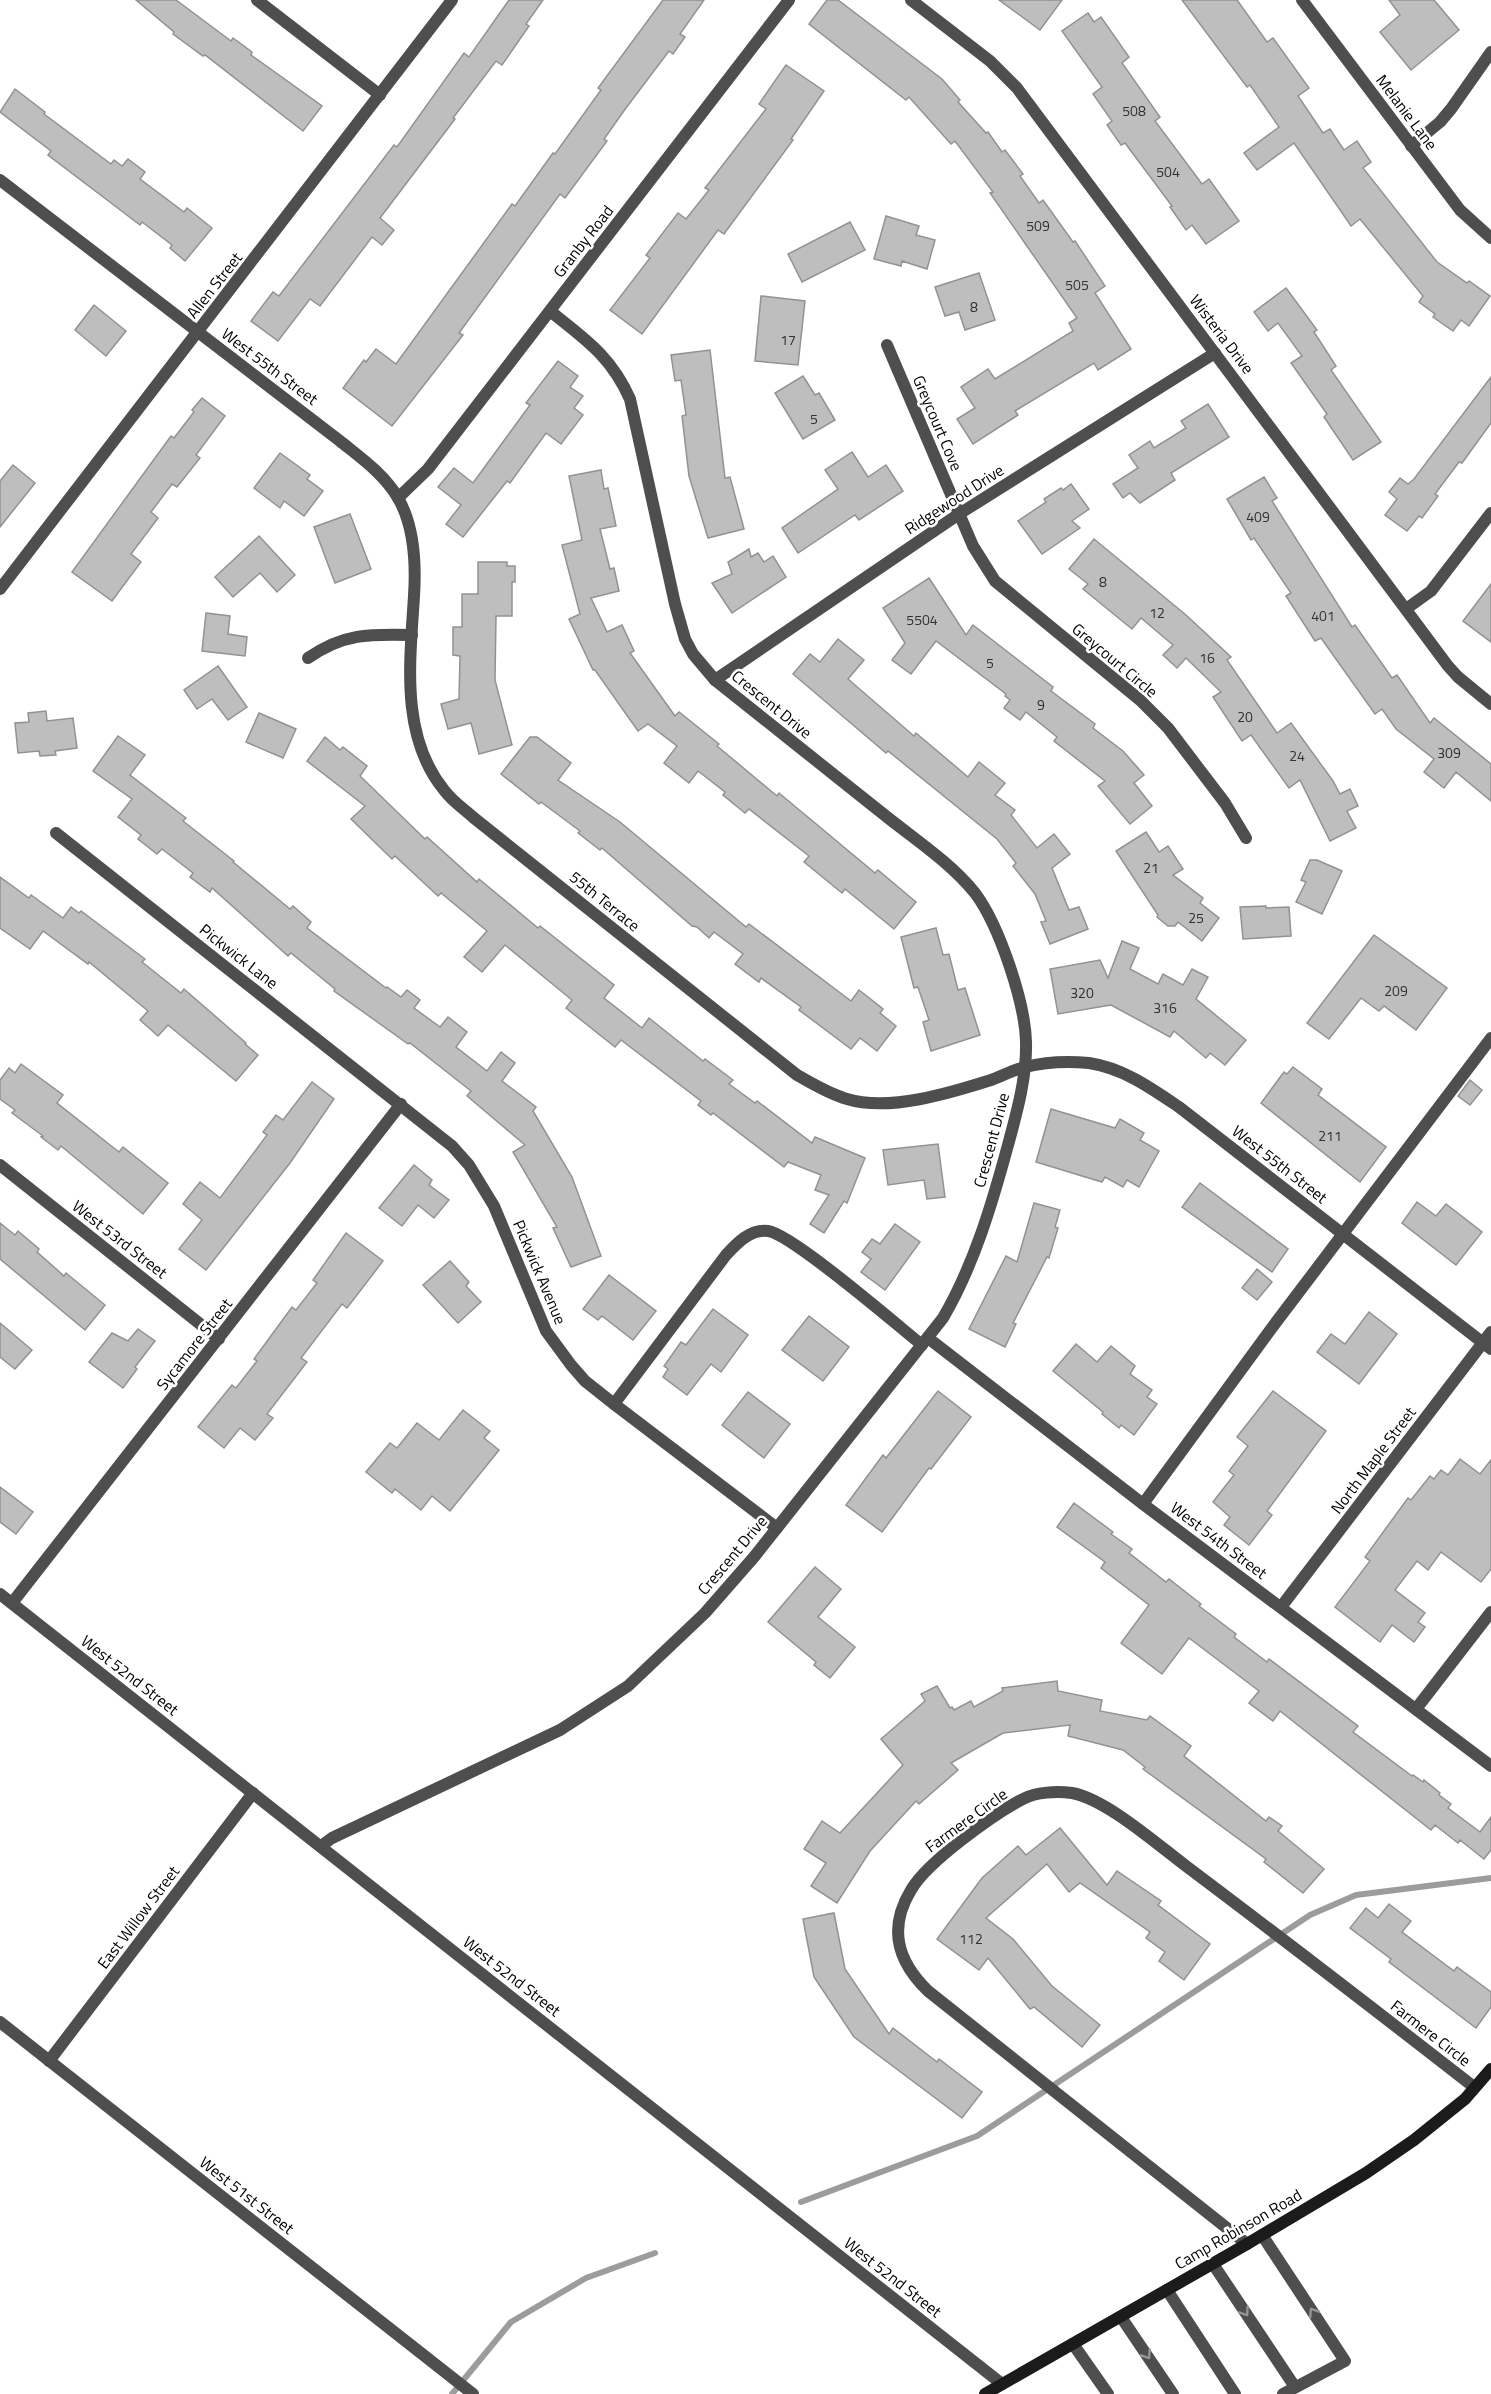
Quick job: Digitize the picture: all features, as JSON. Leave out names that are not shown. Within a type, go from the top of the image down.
[{"type":"main road","name":"Camp Robinson Road","points":[[985,2394],[1213,2264],[1366,2173],[1414,2140],[1465,2099],[1491,2069]]},
{"type":"street","points":[[257,0],[380,95]]},
{"type":"street","name":"Allen Street","points":[[1,585],[199,332],[452,0]]},
{"type":"street","name":"Granby Road","points":[[398,498],[428,469],[789,0]]},
{"type":"street","name":"Wisteria Drive","points":[[911,0],[990,61],[1017,88],[1458,677],[1491,704]]},
{"type":"street","name":"Melanie Lane","points":[[1302,0],[1460,210],[1491,238]]},
{"type":"street","points":[[1411,146],[1440,122],[1491,52]]},
{"type":"street","name":"West 55th Street","points":[[0,180],[340,441],[384,477],[398,498]]},
{"type":"street","name":"Crescent Drive","points":[[321,1846],[560,1730],[628,1686],[705,1613],[777,1528],[925,1342],[961,1288],[1001,1173],[1016,1116],[1025,1067],[1024,1016],[997,931],[989,913],[973,892],[937,857],[715,680],[693,654],[685,639],[675,604],[630,399],[619,375],[598,349],[550,311]]},
{"type":"street","name":"Greycourt Cove","points":[[887,345],[959,514]]},
{"type":"street","name":"Ridgewood Drive","points":[[715,680],[959,514],[1215,353]]},
{"type":"street","name":"55th Terrace","points":[[398,498],[406,514],[415,557],[411,709],[420,751],[445,792],[474,818],[797,1075],[822,1089],[848,1100],[867,1103],[892,1102],[919,1099],[980,1083],[1025,1067]]},
{"type":"street","points":[[1406,609],[1431,591],[1491,513]]},
{"type":"street","name":"Greycourt Circle","points":[[959,514],[973,546],[995,581],[1140,700],[1168,728],[1225,803],[1246,838]]},
{"type":"street","points":[[308,658],[334,642],[350,636],[412,635]]},
{"type":"street","name":"Pickwick Lane","points":[[56,833],[401,1104]]},
{"type":"street","points":[[1143,1504],[1271,1329],[1491,1038]]},
{"type":"street","name":"West 55th Street","points":[[1025,1067],[1067,1062],[1090,1064],[1126,1074],[1145,1084],[1179,1107],[1487,1345]]},
{"type":"street","name":"Sycamore Street","points":[[12,1603],[401,1104]]},
{"type":"street","name":"Pickwick Avenue","points":[[401,1104],[452,1146],[469,1165],[494,1206],[546,1331],[570,1365],[585,1381],[614,1404],[777,1528]]},
{"type":"street","name":"West 53rd Street","points":[[0,1165],[219,1339]]},
{"type":"street","name":"West 54th Street","points":[[614,1404],[726,1255],[740,1240],[765,1231],[785,1238],[1491,1766]]},
{"type":"street","name":"North Maple Street","points":[[1281,1607],[1487,1345],[1491,1332]]},
{"type":"street","name":"West 52nd Street","points":[[0,1594],[1002,2384]]},
{"type":"street","points":[[1416,1709],[1491,1612]]},
{"type":"street","name":"Farmere Circle","points":[[1247,2244],[924,1987],[906,1966],[898,1941],[898,1918],[904,1901],[916,1881],[967,1836],[1024,1798],[1048,1793],[1072,1793],[1093,1800],[1266,1926],[1474,2087]]},
{"type":"street","name":"East Willow Street","points":[[49,2061],[254,1794]]},
{"type":"street","name":"West 51st Street","points":[[0,2022],[470,2392]]},
{"type":"street","points":[[1262,2235],[1345,2361],[1283,2394]]},
{"type":"street","points":[[1213,2264],[1295,2387]]},
{"type":"street","points":[[1167,2290],[1235,2394]]},
{"type":"street","points":[[1120,2317],[1173,2394]]},
{"type":"street","points":[[1072,2344],[1108,2394]]},
{"type":"building","points":[[136,0],[176,0],[231,41],[233,38],[252,52],[251,55],[322,106],[303,131],[205,55],[203,56],[173,34],[174,32]]},
{"type":"building","points":[[509,0],[543,0],[526,24],[529,26],[502,65],[496,61],[380,218],[394,230],[382,245],[372,237],[320,306],[310,299],[278,341],[251,321],[273,292],[279,296],[394,145],[397,147],[464,53],[469,57]]},
{"type":"building","points":[[663,0],[704,0],[680,34],[685,37],[673,54],[669,51],[626,108],[604,139],[607,141],[565,198],[560,194],[459,333],[463,335],[392,426],[343,388],[364,360],[366,362],[376,349],[396,364],[512,204],[515,206],[553,153],[555,154],[601,90],[598,88]]},
{"type":"building","points":[[827,0],[838,0],[942,79],[960,100],[958,102],[986,133],[988,132],[1002,152],[1005,150],[1023,174],[1020,176],[1039,203],[1043,200],[1073,242],[1075,241],[1105,286],[1095,293],[1131,349],[1098,370],[1094,363],[1015,411],[1018,415],[973,444],[957,419],[975,408],[961,387],[988,369],[995,379],[1073,331],[1069,323],[1077,318],[990,193],[993,192],[955,141],[951,144],[909,97],[906,100],[809,24]]},
{"type":"building","points":[[999,0],[1062,0],[1040,30]]},
{"type":"building","points":[[1182,0],[1237,0],[1267,42],[1273,38],[1309,88],[1298,96],[1323,133],[1330,129],[1344,150],[1357,141],[1371,162],[1363,168],[1437,262],[1490,296],[1469,326],[1461,320],[1453,331],[1433,317],[1435,314],[1419,302],[1423,296],[1360,219],[1351,226],[1294,143],[1257,170],[1244,153],[1279,127],[1250,85],[1247,87]]},
{"type":"building","points":[[1389,0],[1434,0],[1459,30],[1411,70],[1380,32],[1400,15]]},
{"type":"building","points":[[1088,13],[1094,22],[1101,17],[1129,57],[1122,63],[1160,117],[1155,121],[1202,184],[1209,179],[1239,221],[1206,244],[1192,225],[1186,230],[1170,207],[1172,206],[1125,143],[1121,145],[1107,125],[1112,121],[1093,94],[1102,87],[1062,31]]},
{"type":"building","points":[[786,65],[824,91],[791,139],[793,140],[724,234],[718,230],[642,334],[610,310],[650,258],[646,255],[678,213],[686,219],[709,190],[705,188],[766,109],[759,104]]},
{"type":"building","points":[[15,89],[45,112],[44,114],[111,164],[114,160],[122,166],[128,159],[145,172],[140,179],[184,212],[187,208],[212,228],[185,261],[170,248],[172,245],[142,222],[140,225],[48,155],[51,151],[0,112]]},
{"type":"building","points":[[886,216],[919,226],[916,235],[935,240],[927,269],[902,261],[901,266],[874,259]]},
{"type":"building","points":[[850,222],[865,250],[802,282],[788,254]]},
{"type":"building","points":[[979,273],[995,320],[965,330],[959,312],[945,316],[935,287]]},
{"type":"building","points":[[1286,288],[1317,330],[1314,332],[1336,366],[1331,370],[1381,442],[1353,460],[1324,417],[1327,414],[1291,363],[1302,356],[1278,323],[1268,331],[1254,312]]},
{"type":"building","points":[[761,296],[805,301],[798,365],[755,361]]},
{"type":"building","points":[[94,305],[126,331],[106,356],[75,330]]},
{"type":"building","points":[[710,350],[725,478],[730,477],[744,529],[708,538],[689,476],[682,416],[686,415],[681,380],[675,381],[671,355]]},
{"type":"building","points":[[558,361],[578,376],[570,387],[583,396],[574,408],[583,415],[561,444],[546,433],[510,483],[507,481],[463,537],[446,524],[461,505],[438,487],[454,468],[473,483],[530,405],[526,403]]},
{"type":"building","points":[[803,376],[815,395],[819,393],[835,420],[803,439],[775,393]]},
{"type":"building","points":[[1491,377],[1491,423],[1462,463],[1459,462],[1435,494],[1438,496],[1422,518],[1419,516],[1407,531],[1385,515],[1397,499],[1389,492],[1400,478],[1408,484],[1414,479]]},
{"type":"building","points":[[202,398],[225,416],[196,455],[200,458],[177,487],[172,484],[151,512],[158,518],[131,554],[141,562],[112,601],[72,572],[171,436],[174,438]]},
{"type":"building","points":[[1208,404],[1229,437],[1171,473],[1175,480],[1140,503],[1130,493],[1123,498],[1113,484],[1138,468],[1129,455],[1150,441],[1154,448],[1186,428],[1181,421]]},
{"type":"building","points":[[852,452],[868,477],[886,465],[903,491],[859,520],[855,515],[798,553],[782,528],[838,489],[825,470]]},
{"type":"building","points":[[280,453],[310,475],[307,479],[323,491],[304,516],[284,501],[280,508],[254,488]]},
{"type":"building","points":[[13,465],[35,483],[0,527],[0,481]]},
{"type":"building","points":[[601,470],[604,489],[608,488],[616,526],[600,529],[610,569],[614,568],[619,591],[591,598],[607,632],[622,625],[634,651],[630,653],[675,716],[679,712],[777,796],[779,793],[875,873],[878,870],[916,902],[894,929],[845,889],[842,893],[804,862],[809,856],[749,809],[745,813],[723,795],[725,792],[698,771],[689,783],[664,763],[677,746],[648,724],[638,731],[593,670],[569,619],[580,614],[562,545],[582,540],[569,476]]},
{"type":"building","points":[[1264,477],[1277,498],[1272,501],[1352,627],[1355,625],[1392,678],[1397,675],[1430,723],[1434,718],[1491,764],[1491,801],[1456,772],[1444,788],[1424,772],[1434,759],[1396,729],[1382,709],[1375,714],[1321,638],[1315,641],[1286,596],[1291,593],[1254,538],[1251,540],[1227,499]]},
{"type":"building","points":[[1071,484],[1089,509],[1072,521],[1080,528],[1042,554],[1018,521],[1046,502],[1044,499]]},
{"type":"building","points":[[350,514],[371,569],[335,583],[314,527]]},
{"type":"building","points":[[259,536],[295,575],[277,592],[260,573],[233,597],[215,577]]},
{"type":"building","points":[[1094,539],[1186,615],[1231,657],[1227,660],[1277,733],[1291,723],[1340,794],[1350,789],[1358,806],[1347,811],[1356,828],[1330,841],[1300,780],[1289,788],[1251,735],[1242,741],[1213,697],[1221,692],[1186,658],[1177,668],[1163,655],[1173,645],[1141,618],[1132,629],[1083,589],[1088,584],[1069,569]]},
{"type":"building","points":[[749,549],[751,557],[758,553],[764,562],[773,556],[786,577],[732,613],[712,583],[732,574],[728,562]]},
{"type":"building","points":[[478,562],[507,562],[507,566],[515,566],[515,582],[512,582],[512,616],[496,616],[495,680],[512,745],[479,754],[471,723],[448,729],[441,704],[459,699],[460,656],[453,655],[453,627],[462,627],[462,594],[478,594]]},
{"type":"building","points":[[929,578],[966,635],[973,625],[1053,687],[1051,691],[1095,724],[1093,728],[1123,751],[1144,775],[1134,783],[1152,806],[1130,824],[1098,786],[1105,781],[1054,741],[1057,737],[1026,712],[1020,720],[1004,708],[1010,700],[1005,696],[1006,694],[936,641],[911,674],[892,660],[905,643],[883,608]]},
{"type":"building","points":[[1491,584],[1491,642],[1463,621]]},
{"type":"building","points":[[206,613],[230,616],[228,634],[247,637],[245,656],[202,651]]},
{"type":"building","points":[[838,639],[864,660],[848,679],[914,736],[916,733],[968,777],[979,762],[1005,783],[995,795],[1015,810],[1011,815],[1037,848],[1054,834],[1070,854],[1052,868],[1069,910],[1079,907],[1088,929],[1050,944],[1041,922],[1046,921],[1035,894],[1013,866],[1016,863],[997,839],[888,751],[886,753],[793,674],[810,654],[820,662]]},
{"type":"building","points":[[218,666],[247,707],[228,720],[212,699],[197,709],[184,690]]},
{"type":"building","points":[[46,711],[47,721],[73,718],[77,748],[55,751],[56,755],[40,756],[39,751],[18,753],[15,723],[29,722],[28,713]]},
{"type":"building","points":[[259,713],[296,729],[283,758],[246,742]]},
{"type":"building","points":[[118,736],[145,755],[130,775],[186,818],[183,821],[290,909],[293,906],[311,922],[307,928],[386,988],[401,997],[407,990],[420,1000],[414,1008],[440,1027],[448,1017],[467,1032],[456,1047],[487,1071],[501,1052],[515,1063],[502,1081],[536,1107],[533,1111],[572,1177],[601,1256],[571,1267],[553,1228],[557,1227],[513,1152],[525,1145],[467,1096],[471,1091],[410,1043],[408,1044],[334,991],[335,989],[291,953],[288,956],[212,888],[210,892],[190,877],[193,873],[162,849],[157,854],[138,839],[141,835],[118,817],[132,799],[93,771]]},
{"type":"building","points":[[325,737],[340,750],[343,747],[367,766],[360,776],[425,839],[427,837],[477,882],[479,879],[538,928],[540,926],[614,985],[604,998],[642,1028],[649,1018],[703,1061],[705,1059],[733,1080],[729,1084],[755,1103],[757,1101],[812,1143],[815,1137],[865,1158],[847,1203],[844,1201],[824,1233],[810,1224],[829,1195],[815,1190],[821,1175],[788,1162],[784,1167],[713,1113],[711,1115],[698,1105],[701,1101],[621,1040],[615,1047],[566,1008],[572,1000],[505,945],[482,972],[464,957],[487,931],[441,893],[438,896],[395,856],[392,859],[351,819],[365,806],[307,761]]},
{"type":"building","points":[[530,737],[537,737],[571,763],[558,780],[620,822],[746,927],[749,924],[851,1001],[859,990],[883,1009],[880,1013],[896,1026],[877,1051],[860,1038],[851,1049],[799,1010],[801,1007],[761,978],[759,982],[735,964],[743,954],[714,932],[709,938],[697,927],[692,926],[602,848],[600,850],[578,833],[580,831],[541,802],[539,804],[501,774]]},
{"type":"building","points":[[1146,832],[1159,852],[1168,846],[1183,869],[1173,875],[1203,898],[1200,903],[1219,918],[1202,941],[1178,922],[1175,926],[1168,926],[1157,917],[1158,915],[1116,851]]},
{"type":"building","points":[[1310,860],[1317,860],[1342,871],[1322,914],[1296,902],[1306,882],[1301,880]]},
{"type":"building","points":[[0,877],[29,898],[31,895],[63,918],[71,907],[79,913],[81,911],[145,959],[142,962],[181,993],[184,989],[258,1055],[236,1081],[168,1025],[158,1036],[140,1020],[148,1011],[89,962],[88,964],[43,931],[30,949],[0,928]]},
{"type":"building","points":[[1266,906],[1266,908],[1289,907],[1291,936],[1243,939],[1240,907]]},
{"type":"building","points":[[936,928],[943,955],[949,954],[958,990],[965,988],[980,1035],[931,1051],[923,1022],[929,1020],[918,987],[914,988],[901,937]]},
{"type":"building","points":[[1374,935],[1447,988],[1416,1030],[1384,1006],[1379,1011],[1361,998],[1329,1039],[1307,1023]]},
{"type":"building","points":[[1122,941],[1139,948],[1130,969],[1158,984],[1163,974],[1183,985],[1192,969],[1208,977],[1196,999],[1246,1040],[1225,1065],[1210,1053],[1206,1058],[1174,1031],[1170,1037],[1111,1005],[1058,1014],[1050,969],[1100,960],[1108,978]]},
{"type":"building","points":[[21,1064],[63,1095],[57,1103],[119,1152],[123,1147],[168,1183],[143,1214],[61,1146],[58,1150],[41,1137],[43,1136],[12,1113],[15,1110],[0,1099],[0,1080],[9,1068],[15,1073]]},
{"type":"building","points":[[1293,1067],[1322,1089],[1318,1095],[1386,1147],[1360,1182],[1261,1103],[1284,1072],[1287,1074]]},
{"type":"building","points":[[1470,1080],[1482,1090],[1470,1105],[1458,1096]]},
{"type":"building","points":[[312,1082],[334,1099],[290,1163],[206,1270],[179,1249],[202,1220],[183,1204],[200,1182],[220,1198],[267,1135],[263,1132],[276,1115],[283,1120]]},
{"type":"building","points":[[1051,1109],[1115,1128],[1120,1119],[1144,1133],[1140,1140],[1159,1151],[1139,1187],[1127,1180],[1123,1187],[1105,1177],[1102,1182],[1036,1162]]},
{"type":"building","points":[[938,1144],[945,1197],[927,1199],[924,1180],[888,1185],[883,1150]]},
{"type":"building","points":[[414,1165],[432,1180],[429,1185],[449,1200],[434,1218],[418,1205],[402,1226],[379,1208]]},
{"type":"building","points":[[1200,1183],[1288,1249],[1272,1272],[1182,1207]]},
{"type":"building","points":[[1417,1202],[1436,1216],[1446,1204],[1482,1232],[1456,1265],[1402,1223]]},
{"type":"building","points":[[1034,1203],[1060,1210],[1055,1227],[1058,1228],[1049,1258],[1047,1257],[1013,1323],[1016,1324],[1005,1347],[969,1329],[1006,1256],[1017,1262]]},
{"type":"building","points":[[0,1223],[15,1235],[18,1231],[39,1249],[37,1252],[64,1276],[66,1273],[105,1305],[85,1330],[0,1259]]},
{"type":"building","points":[[895,1224],[920,1242],[885,1290],[861,1272],[871,1259],[862,1252],[872,1239],[880,1244]]},
{"type":"building","points":[[346,1233],[383,1261],[347,1308],[342,1304],[301,1358],[307,1362],[267,1414],[273,1418],[255,1440],[240,1428],[224,1448],[198,1427],[232,1385],[236,1388],[257,1361],[254,1359],[292,1307],[296,1310],[317,1283],[313,1280]]},
{"type":"building","points":[[450,1261],[469,1282],[466,1286],[481,1302],[458,1323],[423,1285]]},
{"type":"building","points":[[1257,1269],[1272,1282],[1257,1300],[1242,1288]]},
{"type":"building","points":[[609,1275],[656,1311],[633,1340],[602,1316],[598,1320],[583,1309]]},
{"type":"building","points":[[713,1309],[748,1335],[721,1372],[711,1364],[687,1395],[663,1377],[668,1369],[664,1366],[681,1342],[686,1345]]},
{"type":"building","points":[[1369,1312],[1397,1334],[1359,1384],[1317,1352],[1331,1334],[1345,1344]]},
{"type":"building","points":[[809,1316],[849,1347],[823,1381],[782,1350]]},
{"type":"building","points":[[0,1323],[32,1350],[15,1369],[0,1357]]},
{"type":"building","points":[[138,1329],[155,1341],[135,1367],[137,1369],[123,1388],[89,1362],[112,1333],[128,1341]]},
{"type":"building","points":[[1076,1344],[1097,1362],[1111,1346],[1135,1366],[1130,1374],[1152,1390],[1147,1397],[1157,1404],[1134,1435],[1121,1425],[1119,1428],[1053,1371]]},
{"type":"building","points":[[938,1391],[971,1417],[931,1469],[929,1468],[882,1532],[846,1505],[883,1455],[886,1458]]},
{"type":"building","points":[[1273,1391],[1326,1431],[1267,1511],[1272,1515],[1249,1545],[1224,1525],[1230,1517],[1213,1502],[1234,1475],[1229,1471],[1248,1446],[1237,1437]]},
{"type":"building","points":[[748,1392],[790,1424],[764,1458],[722,1425]]},
{"type":"building","points":[[463,1410],[490,1431],[484,1438],[499,1450],[450,1511],[432,1496],[421,1510],[395,1489],[392,1493],[366,1472],[390,1443],[397,1448],[417,1423],[439,1440]]},
{"type":"building","points":[[1460,1459],[1480,1474],[1491,1460],[1491,1569],[1481,1582],[1441,1552],[1428,1570],[1417,1561],[1395,1590],[1425,1613],[1418,1622],[1425,1627],[1414,1642],[1392,1625],[1380,1642],[1335,1607],[1370,1561],[1365,1557],[1408,1498],[1411,1500],[1430,1476],[1434,1479],[1441,1470],[1448,1475]]},
{"type":"building","points":[[0,1487],[33,1512],[16,1534],[0,1522]]},
{"type":"building","points":[[1074,1503],[1132,1549],[1129,1553],[1166,1582],[1169,1579],[1201,1604],[1199,1606],[1236,1634],[1234,1637],[1267,1662],[1269,1659],[1358,1726],[1353,1732],[1412,1776],[1423,1782],[1424,1780],[1451,1804],[1448,1808],[1480,1832],[1491,1817],[1491,1850],[1484,1859],[1460,1840],[1458,1843],[1435,1825],[1431,1830],[1280,1711],[1273,1721],[1249,1703],[1259,1691],[1189,1638],[1162,1674],[1121,1643],[1149,1605],[1101,1568],[1105,1562],[1057,1527]]},
{"type":"building","points":[[815,1567],[841,1589],[818,1617],[855,1647],[830,1678],[814,1665],[816,1662],[768,1622]]},
{"type":"building","points":[[1057,1681],[1058,1691],[1102,1700],[1100,1711],[1147,1720],[1150,1716],[1191,1746],[1184,1756],[1266,1821],[1269,1817],[1282,1826],[1278,1831],[1324,1869],[1303,1893],[1264,1862],[1266,1859],[1143,1769],[1145,1767],[1123,1750],[1068,1736],[1070,1725],[1003,1733],[951,1763],[958,1770],[919,1804],[916,1801],[870,1851],[837,1903],[811,1886],[826,1863],[804,1849],[822,1821],[840,1833],[903,1765],[881,1739],[925,1701],[921,1694],[937,1686],[950,1708],[954,1710],[971,1701],[974,1707],[1003,1691],[1002,1688]]},
{"type":"building","points":[[1060,1828],[1107,1885],[1117,1871],[1161,1901],[1158,1905],[1210,1944],[1184,1980],[1159,1961],[1165,1952],[1146,1938],[1150,1932],[1080,1883],[1069,1892],[1047,1864],[986,1918],[1013,1939],[1052,1986],[1100,2025],[1082,2047],[1034,2007],[1030,2009],[988,1958],[979,1970],[937,1939],[982,1878],[1018,1846],[1026,1855]]},
{"type":"building","points":[[1389,1904],[1411,1921],[1402,1932],[1454,1971],[1457,1967],[1491,1992],[1491,2007],[1476,2028],[1389,1962],[1391,1959],[1350,1928],[1366,1908],[1378,1918]]},
{"type":"building","points":[[834,1913],[845,1969],[889,2034],[893,2028],[937,2062],[939,2059],[982,2092],[962,2118],[854,2037],[814,1977],[803,1919]]},
{"type":"waterway","points":[[801,2202],[977,2136],[1310,1915],[1356,1895],[1491,1878]]},
{"type":"waterway","points":[[452,2394],[511,2322],[586,2278],[655,2253]]}]
